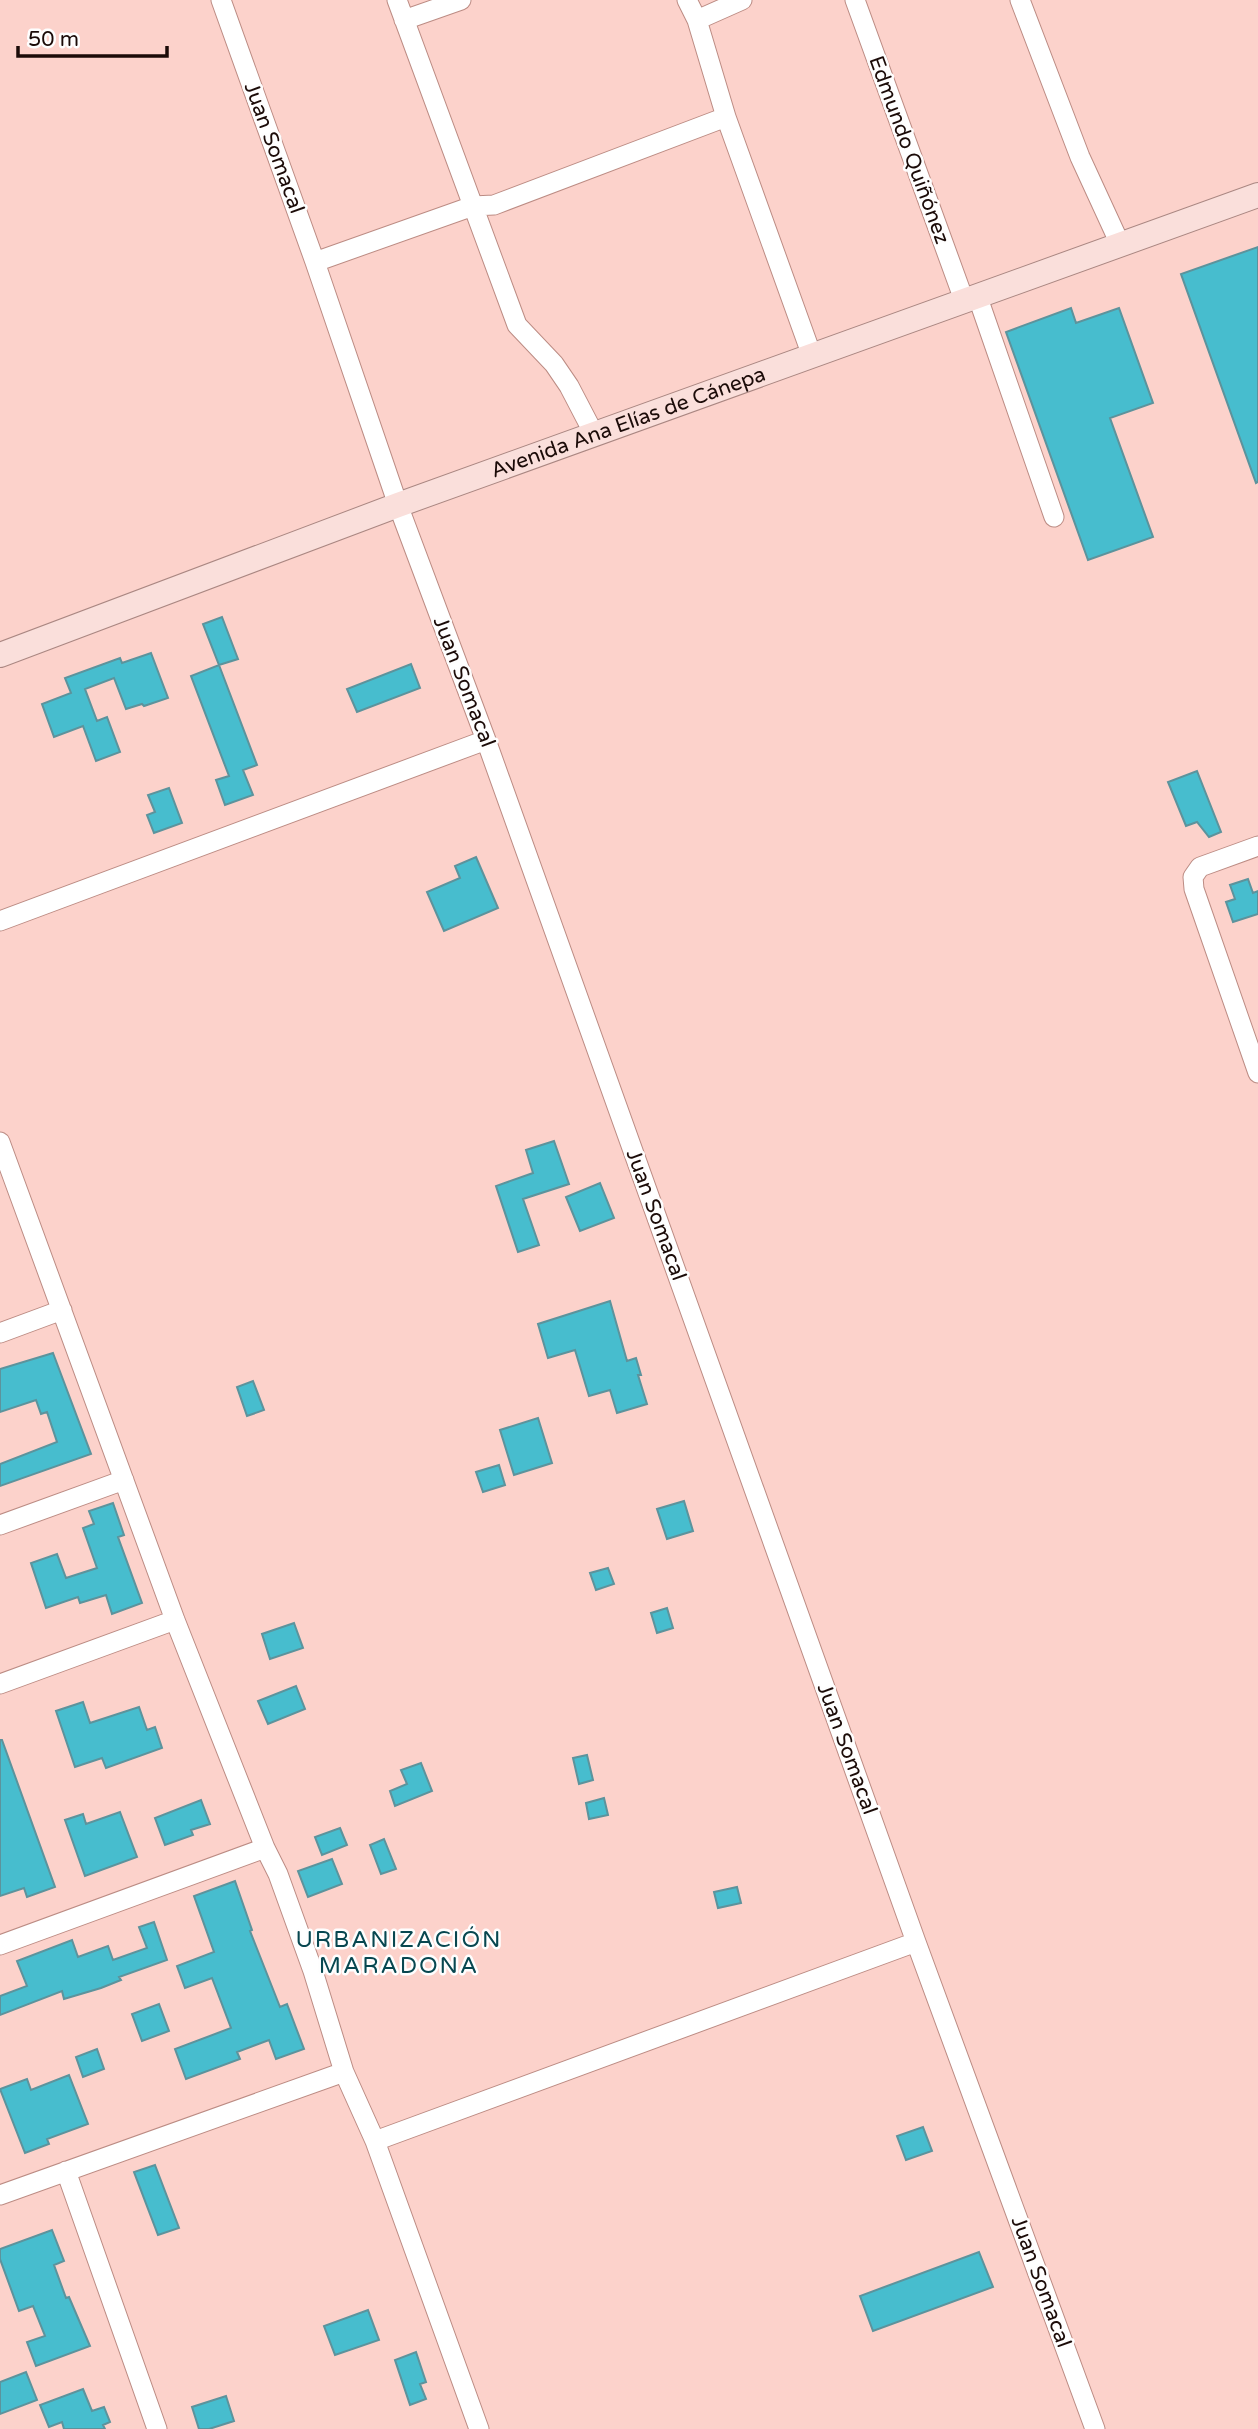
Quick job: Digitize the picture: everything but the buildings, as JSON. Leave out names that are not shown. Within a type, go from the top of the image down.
[{"type":"main road","name":"Avenida Ana Elías de Cánepa","points":[[0,655],[398,505],[1258,195]]},
{"type":"street","name":"Juan Somacal","points":[[222,0],[398,505],[486,740],[916,1942],[1095,2429]]},
{"type":"street","points":[[397,0],[517,325],[554,364],[569,386],[594,434]]},
{"type":"street","points":[[404,20],[461,0]]},
{"type":"street","points":[[687,0],[697,20],[726,117],[812,356]]},
{"type":"street","points":[[697,20],[742,0]]},
{"type":"street","name":"Edmundo Quiñónez","points":[[855,0],[1054,517]]},
{"type":"street","points":[[1025,2],[1080,157],[1120,244]]},
{"type":"street","points":[[315,262],[473,206],[494,205],[726,117]]},
{"type":"street","points":[[0,921],[486,740]]},
{"type":"street","points":[[1257,1067],[1194,889],[1193,877],[1200,867],[1258,846]]},
{"type":"street","points":[[0,1142],[175,1620],[265,1848],[278,1874],[313,1971],[344,2072],[375,2141],[479,2429]]},
{"type":"street","points":[[0,1334],[62,1310]]},
{"type":"street","points":[[0,1525],[124,1480]]},
{"type":"street","points":[[0,1684],[175,1620]]},
{"type":"street","points":[[0,1945],[265,1848]]},
{"type":"street","points":[[375,2141],[916,1942]]},
{"type":"street","points":[[0,2195],[344,2072]]},
{"type":"street","points":[[66,2171],[157,2429]]},
{"type":"district","name":"URBANIZACIÓN MARADONA","points":[[399,1953]]}]
